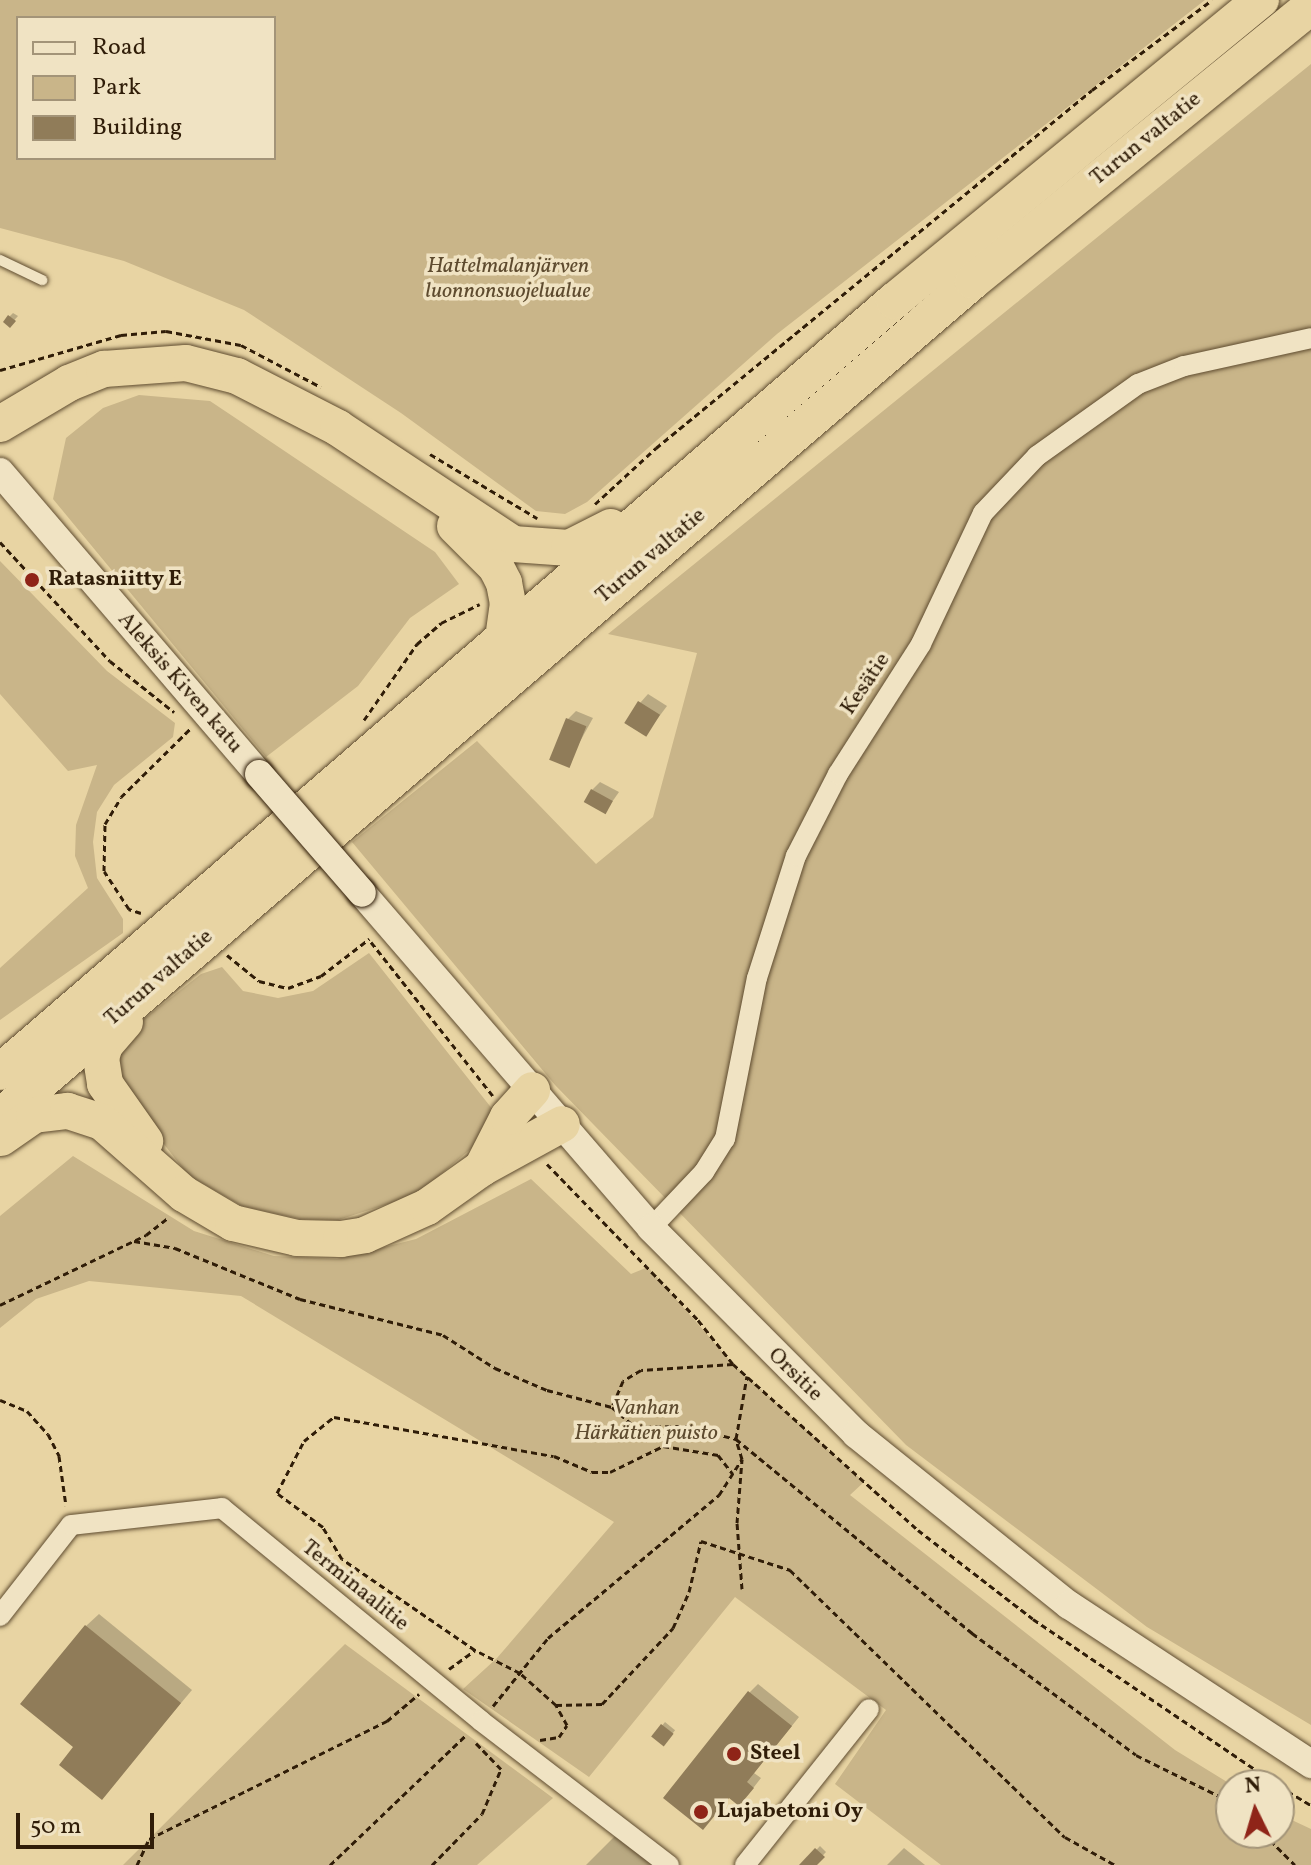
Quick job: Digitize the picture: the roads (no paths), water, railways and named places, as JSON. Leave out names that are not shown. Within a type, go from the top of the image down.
[{"type":"highway","name":"Turun valtatie","points":[[0,1072],[686,479],[1261,0]]},
{"type":"highway","name":"Turun valtatie","points":[[0,1117],[257,892],[973,281],[1311,6]]},
{"type":"highway","points":[[0,424],[69,383],[104,369],[186,363],[237,376],[413,463],[513,544],[554,550],[590,541],[686,479]]},
{"type":"highway","points":[[413,463],[496,567],[508,597],[503,638]]},
{"type":"highway","points":[[188,1197],[105,1084],[101,1058],[105,1045],[133,1013],[257,892]]},
{"type":"highway","points":[[482,1168],[508,1117],[532,1090]]},
{"type":"highway","points":[[0,1138],[34,1115],[68,1111],[102,1122],[188,1197],[260,1231],[341,1239],[389,1226],[482,1168],[562,1124]]},
{"type":"main road","name":"Aleksis Kiven katu","points":[[0,472],[362,893]]},
{"type":"main road","name":"Orsitie","points":[[362,893],[651,1228],[784,1365],[936,1501],[1069,1605],[1311,1764]]},
{"type":"street","name":"Kesätie","points":[[651,1228],[704,1172],[725,1139],[757,978],[796,856],[838,774],[921,644],[983,513],[1037,456],[1138,384],[1184,366],[1311,338]]},
{"type":"street","name":"Terminaalitie","points":[[0,1616],[71,1525],[222,1508],[433,1681],[475,1729],[513,1745],[669,1865]]},
{"type":"street","points":[[745,1865],[869,1709]]},
{"type":"lane","points":[[0,260],[42,280]]},
{"type":"place","name":"Ratasniitty E","points":[[32,580]]},
{"type":"place","name":"Steel","points":[[734,1754]]},
{"type":"place","name":"Lujabetoni Oy","points":[[701,1812]]},
{"type":"park label","name":"Hattelmalanjärven luonnonsuojelualue","points":[[508,278]]},
{"type":"park label","name":"Vanhan Härkätien puisto","points":[[646,1420]]}]
